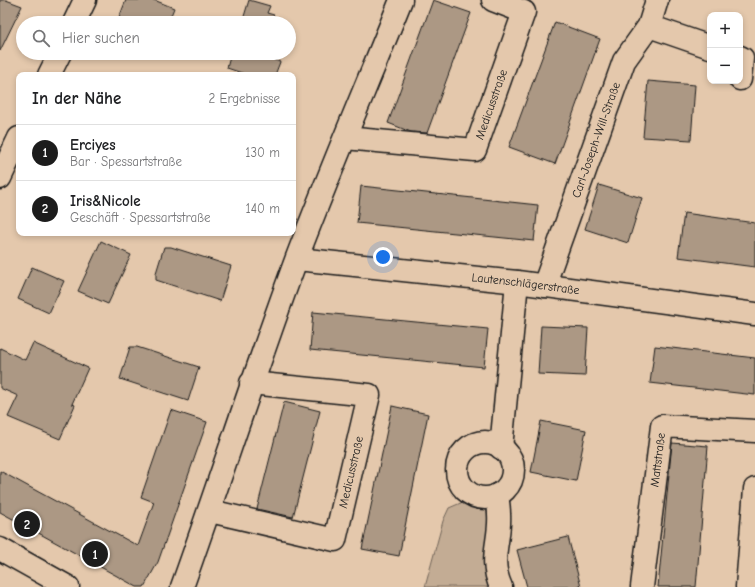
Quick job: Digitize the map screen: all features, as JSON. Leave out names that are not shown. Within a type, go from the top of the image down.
[{"type":"street","points":[[77,16],[85,0]]},
{"type":"street","points":[[182,587],[210,511],[251,383],[296,259],[400,0]]},
{"type":"street","name":"Medicusstraße","points":[[345,138],[475,150],[524,12],[493,0]]},
{"type":"street","name":"Carl-Joseph-Will-Straße","points":[[544,286],[624,61],[649,26],[657,0]]},
{"type":"street","points":[[649,26],[707,46]]},
{"type":"street","points":[[50,72],[56,60]]},
{"type":"street","points":[[743,83],[755,85]]},
{"type":"street","points":[[0,178],[16,144]]},
{"type":"street","name":"Lautenschlägerstraße","points":[[296,259],[518,282],[755,314]]},
{"type":"street","points":[[501,448],[518,282]]},
{"type":"street","name":"Medicusstraße","points":[[210,511],[335,540],[369,395],[251,383]]},
{"type":"street","name":"Mattstraße","points":[[642,587],[662,426],[755,431]]},
{"type":"street","points":[[485,442],[494,444],[501,448],[508,455],[512,464],[510,482],[504,490],[497,495],[488,498],[470,494],[463,488],[457,472],[460,458],[468,448],[485,442]]},
{"type":"street","points":[[747,587],[755,490]]},
{"type":"street","points":[[497,495],[499,515],[494,552],[495,575],[501,587]]},
{"type":"street","points":[[0,549],[68,587]]},
{"type":"shaded area","points":[[463,502],[476,504],[485,509],[491,519],[492,587],[425,587],[443,521],[449,508]]},
{"type":"building","points":[[0,0],[6,0],[22,6],[0,51]]},
{"type":"building","points":[[126,0],[154,0],[174,8],[171,16],[120,16]]},
{"type":"building","points":[[249,0],[270,6],[267,13],[274,15],[274,16],[244,16]]},
{"type":"building","points":[[433,0],[471,13],[427,133],[411,132],[388,123]]},
{"type":"building","points":[[555,22],[600,39],[555,164],[509,147]]},
{"type":"building","points":[[229,60],[275,60],[280,62],[276,72],[239,72],[227,68]]},
{"type":"building","points":[[648,81],[695,85],[691,140],[643,137]]},
{"type":"building","points":[[599,185],[642,198],[628,243],[585,229]]},
{"type":"building","points":[[361,186],[538,205],[534,241],[357,223]]},
{"type":"building","points":[[684,213],[755,223],[755,267],[678,257]]},
{"type":"building","points":[[101,241],[131,255],[108,304],[78,291]]},
{"type":"building","points":[[164,247],[171,247],[231,266],[220,301],[156,280],[156,273]]},
{"type":"building","points":[[32,267],[64,281],[49,313],[18,299]]},
{"type":"building","points":[[313,312],[488,329],[484,367],[310,350]]},
{"type":"building","points":[[541,326],[588,328],[585,376],[538,374]]},
{"type":"building","points":[[33,343],[88,368],[72,404],[75,405],[60,439],[8,417],[18,396],[0,388],[0,348],[25,360]]},
{"type":"building","points":[[655,346],[755,358],[755,395],[650,383]]},
{"type":"building","points":[[130,347],[137,347],[199,367],[188,401],[120,379]]},
{"type":"building","points":[[284,402],[320,411],[293,517],[257,509]]},
{"type":"building","points":[[392,406],[428,414],[399,556],[362,549]]},
{"type":"building","points":[[171,410],[207,422],[158,562],[144,587],[137,587],[0,512],[0,471],[138,546],[154,502],[141,497]]},
{"type":"building","points":[[541,421],[586,430],[576,481],[531,472]]},
{"type":"building","points":[[672,443],[708,446],[696,587],[658,587]]},
{"type":"building","points":[[568,537],[581,587],[527,587],[517,550]]},
{"type":"place","name":"Iris&Nicole","points":[[27,524]]},
{"type":"place","name":"Erciyes","points":[[95,554]]}]
